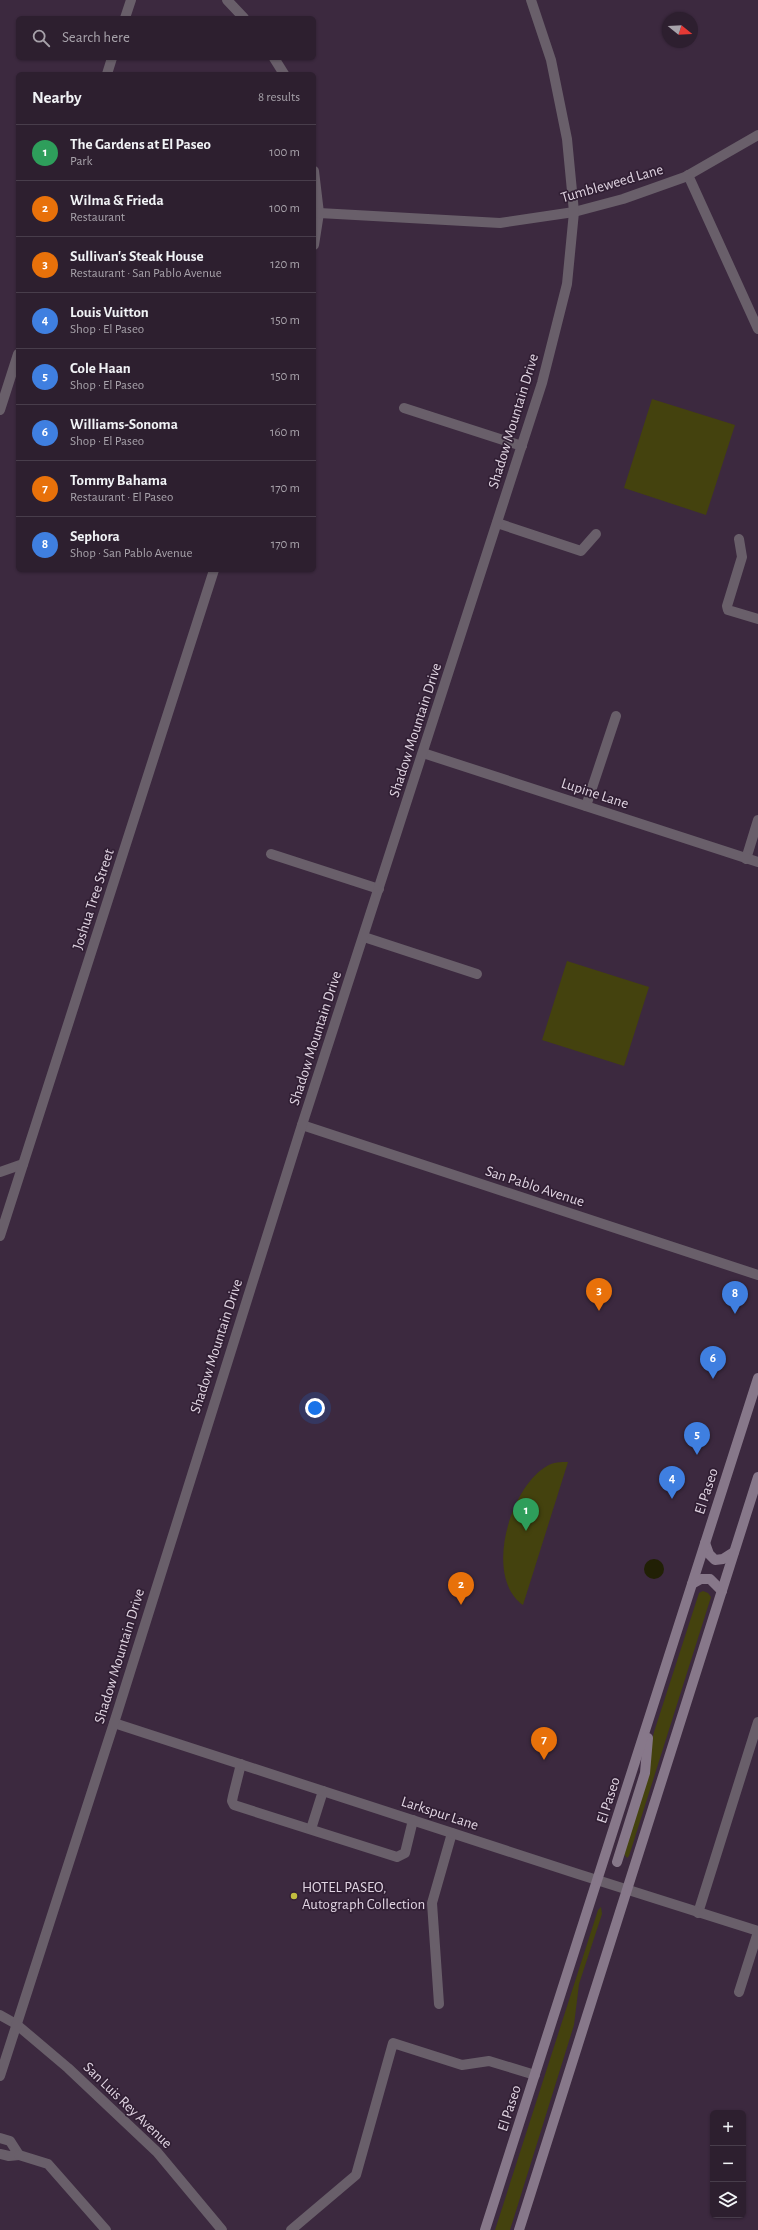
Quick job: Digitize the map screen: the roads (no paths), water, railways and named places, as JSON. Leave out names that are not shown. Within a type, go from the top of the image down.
[{"type":"street","points":[[126,16],[131,0]]},
{"type":"street","points":[[227,0],[242,16]]},
{"type":"street","name":"Shadow Mountain Drive","points":[[0,2076],[114,1723],[302,1125],[542,383],[567,284],[574,212],[567,139],[552,67],[531,0]]},
{"type":"street","points":[[108,72],[111,60]]},
{"type":"street","points":[[275,60],[283,72]]},
{"type":"street","name":"Tumbleweed Lane","points":[[319,213],[500,223],[574,212],[623,199],[688,175],[758,135]]},
{"type":"street","points":[[688,175],[758,329]]},
{"type":"street","points":[[316,188],[319,213],[316,232]]},
{"type":"street","points":[[0,410],[16,360]]},
{"type":"street","points":[[404,408],[522,446]]},
{"type":"street","points":[[497,524],[581,552],[596,534]]},
{"type":"street","points":[[739,539],[742,557],[727,606],[728,610],[734,613],[758,619]]},
{"type":"street","name":"Joshua Tree Street","points":[[0,1236],[213,572]]},
{"type":"street","points":[[586,806],[616,716]]},
{"type":"street","name":"Lupine Lane","points":[[423,753],[758,862]]},
{"type":"street","points":[[746,858],[758,820]]},
{"type":"street","points":[[271,854],[379,889]]},
{"type":"street","points":[[364,937],[477,974]]},
{"type":"street","name":"San Pablo Avenue","points":[[302,1125],[758,1275]]},
{"type":"street","points":[[0,1172],[23,1164]]},
{"type":"street","name":"El Paseo","points":[[485,2230],[758,1378]]},
{"type":"street","points":[[520,2230],[757,1483]]},
{"type":"street","points":[[705,1543],[710,1554],[715,1560],[723,1559],[734,1552]]},
{"type":"street","points":[[692,1584],[701,1579],[710,1579],[722,1591]]},
{"type":"street","points":[[617,1862],[645,1773],[649,1732],[648,1722]]},
{"type":"street","points":[[698,1912],[758,1722]]},
{"type":"street","name":"Larkspur Lane","points":[[114,1723],[758,1932]]},
{"type":"street","points":[[242,1764],[232,1801],[234,1805],[401,1856],[407,1847],[413,1820]]},
{"type":"street","points":[[311,1829],[323,1791]]},
{"type":"street","points":[[439,2004],[432,1903],[452,1833]]},
{"type":"street","points":[[739,1992],[758,1932]]},
{"type":"street","name":"San Luis Rey Avenue","points":[[0,2015],[16,2024],[68,2068],[157,2152],[222,2230]]},
{"type":"street","points":[[291,2230],[356,2175],[393,2043],[462,2064],[489,2061],[535,2075]]},
{"type":"street","points":[[0,2138],[10,2141],[19,2155]]},
{"type":"street","points":[[0,2154],[8,2156],[19,2155],[48,2164],[106,2230]]},
{"type":"place","name":"Sullivan's Steak House","points":[[599,1311]]},
{"type":"place","name":"Sephora","points":[[735,1314]]},
{"type":"place","name":"Williams-Sonoma","points":[[713,1379]]},
{"type":"place","name":"Cole Haan","points":[[697,1455]]},
{"type":"place","name":"Louis Vuitton","points":[[672,1499]]},
{"type":"place","name":"The Gardens at El Paseo","points":[[526,1531]]},
{"type":"place","name":"Wilma & Frieda","points":[[461,1605]]},
{"type":"place","name":"Tommy Bahama","points":[[544,1760]]},
{"type":"place","name":"HOTEL PASEO, Autograph Collection","points":[[294,1896]]}]
